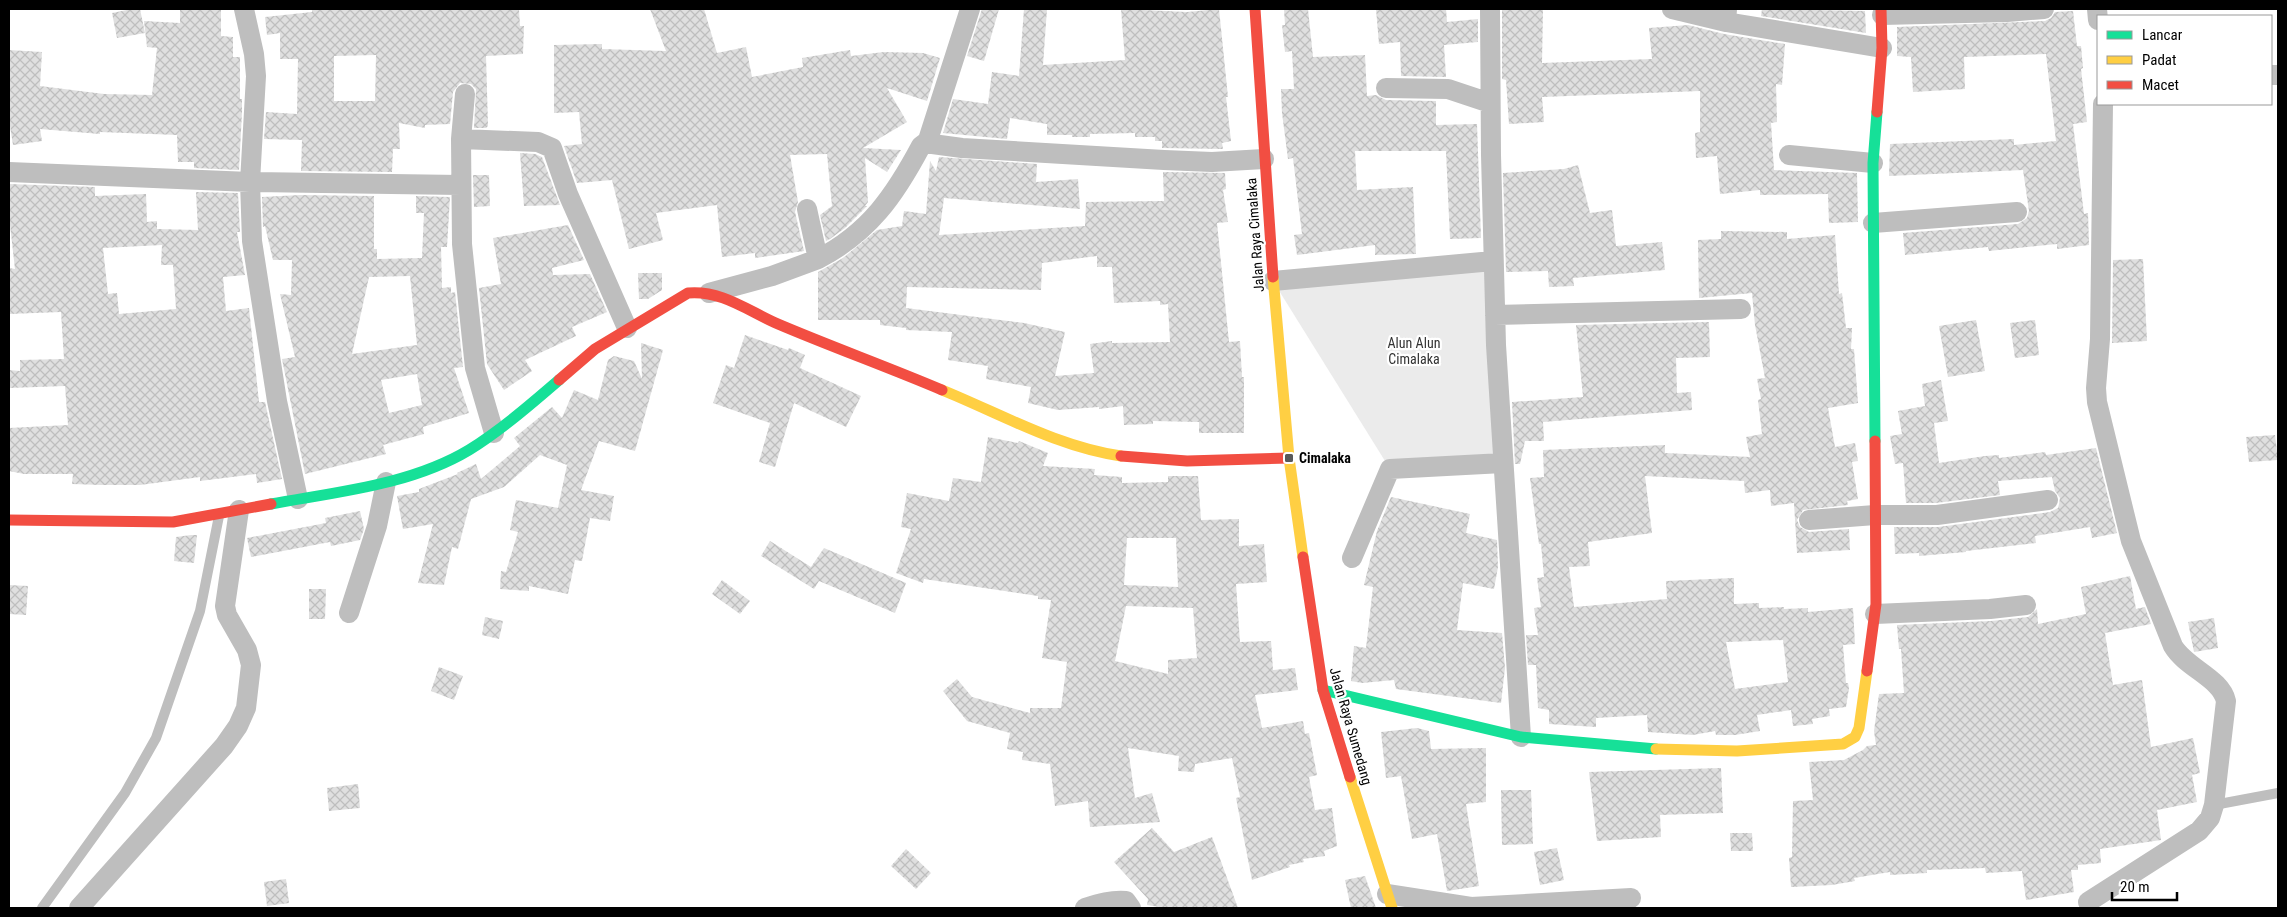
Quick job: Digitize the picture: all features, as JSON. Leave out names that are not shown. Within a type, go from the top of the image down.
[{"type":"main road","name":"Jalan Raya Cimalaka","points":[[1255,9],[1273,281],[1289,458]]},
{"type":"main road","points":[[1323,690],[1521,737],[1670,750],[1737,751],[1843,744],[1855,737],[1860,728],[1875,614],[1873,163],[1882,48],[1881,12]]},
{"type":"main road","points":[[9,520],[172,522],[386,482],[420,472],[467,451],[494,433],[515,418],[595,349],[627,328],[688,293],[699,291],[714,295],[986,408],[1049,438],[1086,449],[1121,457],[1165,460],[1289,458]]},
{"type":"main road","name":"Jalan Raya Sumedang","points":[[1289,458],[1323,690],[1389,901]]},
{"type":"street","points":[[244,9],[254,54],[256,76],[250,182],[252,241],[277,401],[298,499]]},
{"type":"street","points":[[933,144],[970,9]]},
{"type":"street","points":[[1490,9],[1490,103],[1495,315],[1521,737]]},
{"type":"street","points":[[1672,9],[1726,15],[1882,48]]},
{"type":"street","points":[[1881,12],[2044,9]]},
{"type":"street","points":[[1386,88],[1448,89],[1490,103]]},
{"type":"street","points":[[465,94],[461,139],[460,185],[462,244],[475,368],[494,433]]},
{"type":"street","points":[[2088,902],[2199,831],[2210,818],[2214,805],[2226,710],[2224,694],[2218,687],[2182,659],[2173,646],[2131,541],[2098,402],[2096,388],[2100,338],[2103,105]]},
{"type":"street","points":[[461,139],[538,142],[552,148],[572,203],[627,328]]},
{"type":"street","points":[[714,295],[818,259],[855,234],[876,217],[908,174],[921,146],[933,144],[1193,161],[1264,159]]},
{"type":"street","points":[[1790,155],[1873,163]]},
{"type":"street","points":[[9,172],[250,182],[460,185]]},
{"type":"street","points":[[807,209],[818,259]]},
{"type":"street","points":[[1873,224],[2017,212]]},
{"type":"street","points":[[1273,281],[1493,261]]},
{"type":"street","points":[[1495,315],[1741,309]]},
{"type":"street","points":[[1352,558],[1390,469],[1503,463]]},
{"type":"street","points":[[349,613],[376,526],[386,482]]},
{"type":"street","points":[[1809,520],[1875,515],[1937,515],[2048,500]]},
{"type":"street","points":[[79,908],[224,746],[242,718],[246,708],[250,657],[227,615],[225,606],[229,512]]},
{"type":"street","points":[[1875,614],[1990,609],[2026,604]]},
{"type":"street","points":[[1389,901],[1471,907],[1631,898]]},
{"type":"street","points":[[1085,908],[1101,902],[1116,900],[1126,901],[1131,908]]},
{"type":"lane","points":[[42,908],[125,793],[156,738],[200,611],[229,512]]},
{"type":"lane","points":[[2214,805],[2278,793]]},
{"type":"green space","name":"Alun Alun Cimalaka","points":[[1493,261],[1503,463],[1390,469],[1273,281]]},
{"type":"building","points":[[140,9],[145,33],[117,38],[112,13]]},
{"type":"building","points":[[180,9],[221,9],[221,36],[233,37],[233,57],[240,57],[240,99],[242,99],[239,170],[194,168],[194,162],[178,162],[177,135],[100,132],[100,134],[40,129],[42,141],[13,145],[9,120],[9,50],[42,52],[40,86],[104,94],[152,95],[157,48],[147,47],[144,21],[180,23]]},
{"type":"building","points":[[312,9],[519,9],[520,26],[524,26],[523,54],[486,56],[488,126],[486,128],[474,128],[476,89],[471,84],[460,83],[453,92],[450,124],[425,125],[425,128],[399,123],[400,149],[393,149],[392,172],[301,171],[302,140],[264,139],[266,112],[297,114],[298,59],[280,59],[280,33],[267,35],[265,17],[312,12]],"holes":[[[376,55],[375,101],[334,101],[334,56]]]},
{"type":"building","points":[[650,9],[704,9],[717,53],[746,47],[752,77],[803,67],[802,58],[850,50],[851,56],[884,52],[923,53],[940,58],[927,101],[887,88],[907,122],[863,148],[901,150],[887,172],[865,158],[868,202],[865,206],[867,206],[845,228],[830,239],[826,241],[820,215],[832,206],[827,154],[790,155],[798,202],[795,212],[804,251],[755,258],[755,253],[722,257],[717,205],[656,213],[663,240],[629,249],[612,180],[577,183],[564,146],[582,144],[579,112],[554,113],[554,45],[602,44],[602,49],[666,51]]},
{"type":"building","points":[[982,9],[999,9],[984,61],[967,56]]},
{"type":"building","points":[[1024,9],[1047,9],[1043,65],[1125,60],[1121,9],[1187,12],[1219,9],[1231,141],[1222,143],[1223,149],[1162,148],[1162,141],[1155,141],[1155,137],[1135,137],[1135,133],[1090,134],[1090,137],[1047,135],[1047,124],[1010,118],[1007,139],[943,133],[953,99],[988,104],[992,72],[1019,76]]},
{"type":"building","points":[[1284,9],[1308,9],[1313,57],[1365,55],[1367,96],[1376,95],[1386,100],[1436,101],[1436,125],[1477,124],[1481,238],[1450,239],[1446,151],[1355,151],[1357,190],[1413,187],[1416,254],[1375,255],[1375,245],[1297,255],[1294,235],[1302,234],[1293,158],[1288,159],[1282,113],[1281,89],[1294,89],[1292,51],[1285,52],[1282,25],[1285,25]]},
{"type":"building","points":[[1376,9],[1446,9],[1447,22],[1478,19],[1478,42],[1444,45],[1446,77],[1401,76],[1400,42],[1379,44]]},
{"type":"building","points":[[1502,9],[1543,9],[1542,63],[1652,59],[1649,28],[1688,25],[1724,34],[1785,44],[1782,85],[1776,84],[1777,122],[1771,123],[1774,170],[1857,173],[1858,222],[1829,223],[1828,194],[1760,195],[1760,190],[1720,194],[1717,156],[1696,158],[1695,133],[1700,132],[1700,91],[1542,97],[1544,122],[1509,124],[1506,80],[1502,79]]},
{"type":"building","points":[[1762,9],[1865,11],[1866,33],[1761,16]]},
{"type":"building","points":[[2073,11],[2077,46],[2081,46],[2083,68],[2081,69],[2087,122],[2073,124],[2084,214],[2088,213],[2089,245],[2057,249],[2057,244],[1989,251],[1988,247],[1905,255],[1903,233],[2018,224],[2027,218],[2029,211],[2023,170],[1889,176],[1890,144],[2014,139],[2014,145],[2056,141],[2046,54],[1964,57],[1965,89],[1913,92],[1911,57],[1897,56],[1897,27],[2045,21],[2051,18],[2055,12]]},
{"type":"building","points":[[520,153],[535,154],[542,157],[560,205],[524,206]]},
{"type":"building","points":[[939,157],[1037,164],[1036,182],[1078,179],[1080,209],[944,198],[939,235],[1085,226],[1086,202],[1164,201],[1163,172],[1225,173],[1226,189],[1223,190],[1228,222],[1217,223],[1229,342],[1240,341],[1242,377],[1244,377],[1244,433],[1199,433],[1199,422],[1153,421],[1153,424],[1124,425],[1123,406],[1099,409],[1099,407],[1058,410],[1028,403],[1031,387],[986,379],[988,366],[948,360],[952,332],[906,330],[906,328],[880,325],[880,320],[818,320],[818,272],[843,258],[877,230],[902,226],[904,211],[926,214],[930,161],[936,171]],"holes":[[[1097,256],[1097,267],[1112,267],[1114,303],[1160,301],[1160,305],[1168,304],[1170,342],[1112,343],[1112,341],[1090,344],[1094,373],[1055,376],[1065,332],[1024,323],[906,308],[907,287],[1041,290],[1042,263]]]},
{"type":"building","points":[[1578,165],[1590,213],[1612,210],[1616,246],[1662,242],[1665,270],[1573,278],[1574,286],[1549,287],[1548,271],[1506,272],[1503,173],[1564,169]]},
{"type":"building","points":[[473,175],[489,175],[490,206],[474,207]]},
{"type":"building","points":[[9,184],[95,187],[95,196],[146,194],[147,222],[157,221],[157,229],[198,230],[196,192],[238,193],[240,232],[237,232],[245,275],[223,277],[226,311],[249,308],[259,402],[265,402],[282,479],[257,483],[256,474],[200,481],[200,477],[140,485],[100,485],[72,484],[73,474],[24,474],[9,471],[9,428],[68,425],[65,386],[9,388],[9,370],[20,371],[20,360],[64,359],[61,312],[9,314],[9,268],[15,269],[9,225]],"holes":[[[162,245],[161,265],[173,265],[176,309],[119,314],[117,293],[108,294],[103,248]]]},
{"type":"building","points":[[300,195],[374,196],[374,249],[377,249],[377,259],[422,258],[424,213],[416,213],[416,196],[450,197],[447,247],[441,247],[442,288],[451,287],[451,293],[455,292],[463,367],[454,368],[469,413],[423,427],[424,434],[383,445],[386,454],[305,474],[282,359],[295,357],[280,294],[291,295],[292,260],[273,260],[265,226],[263,227],[262,197]],"holes":[[[410,276],[417,345],[352,354],[369,277]],[[417,374],[422,405],[389,413],[381,380]]]},
{"type":"building","points":[[568,225],[584,260],[552,268],[553,275],[590,274],[607,312],[572,327],[576,336],[525,360],[532,371],[504,390],[487,364],[479,288],[501,284],[493,238]]},
{"type":"building","points":[[1721,231],[1787,232],[1787,239],[1835,235],[1839,294],[1842,293],[1846,328],[1852,328],[1851,349],[1854,349],[1858,403],[1828,408],[1835,447],[1855,443],[1858,461],[1852,462],[1858,499],[1847,501],[1848,505],[1803,510],[1797,520],[1800,527],[1809,532],[1849,529],[1850,550],[1797,553],[1794,503],[1771,506],[1770,490],[1745,493],[1744,481],[1645,476],[1652,533],[1588,542],[1590,566],[1569,567],[1574,607],[1667,599],[1666,581],[1734,578],[1734,604],[1759,603],[1759,608],[1808,608],[1808,612],[1853,608],[1855,644],[1843,645],[1846,683],[1848,683],[1849,688],[1846,707],[1829,709],[1830,716],[1812,719],[1813,724],[1793,726],[1791,710],[1757,715],[1760,731],[1735,735],[1716,735],[1715,731],[1693,735],[1648,732],[1647,715],[1596,718],[1596,727],[1549,724],[1549,710],[1538,708],[1536,665],[1528,665],[1526,635],[1538,635],[1534,608],[1541,607],[1537,578],[1544,577],[1541,544],[1539,544],[1530,478],[1544,477],[1543,450],[1665,445],[1665,453],[1750,457],[1746,437],[1762,434],[1758,400],[1761,399],[1757,379],[1765,378],[1755,325],[1752,293],[1699,298],[1698,240],[1721,239]],"holes":[[[1783,640],[1788,682],[1735,689],[1726,642]]]},
{"type":"building","points":[[2143,259],[2147,341],[2112,343],[2113,260]]},
{"type":"building","points":[[638,273],[662,273],[662,290],[648,299],[639,299]]},
{"type":"building","points":[[1976,320],[1985,371],[1948,377],[1939,326]]},
{"type":"building","points":[[2035,320],[2039,355],[2015,358],[2010,323]]},
{"type":"building","points":[[1709,322],[1710,357],[1676,358],[1677,393],[1691,392],[1692,410],[1543,422],[1544,441],[1525,441],[1520,464],[1515,464],[1512,402],[1583,397],[1576,325]]},
{"type":"building","points":[[745,335],[788,350],[789,348],[805,355],[800,368],[861,396],[846,427],[794,403],[775,467],[759,462],[770,423],[713,403],[726,365],[734,368]]},
{"type":"building","points":[[641,343],[663,350],[635,451],[599,441],[581,490],[614,496],[610,521],[590,518],[582,561],[575,560],[568,594],[529,586],[529,591],[500,589],[501,571],[506,572],[518,532],[510,530],[516,500],[558,508],[567,465],[540,455],[504,487],[471,499],[458,549],[452,547],[444,585],[418,583],[433,524],[403,529],[397,496],[419,492],[419,489],[458,474],[476,464],[481,479],[520,446],[514,438],[552,407],[562,418],[574,390],[598,400],[608,360],[614,356],[634,361],[642,379]]},
{"type":"building","points":[[1941,380],[1948,421],[1934,423],[1939,463],[1985,456],[1999,455],[1999,458],[2045,452],[2046,455],[2096,448],[2117,533],[2092,538],[2090,527],[2035,536],[2036,543],[1919,556],[1919,553],[1895,554],[1894,527],[1938,527],[2050,512],[2058,508],[2060,498],[2055,491],[2052,477],[1998,481],[2000,495],[1936,503],[1906,503],[1903,463],[1895,464],[1890,436],[1902,434],[1898,411],[1925,406],[1922,384]]},
{"type":"building","points":[[2275,435],[2278,460],[2249,462],[2246,437]]},
{"type":"building","points":[[988,437],[1018,443],[1019,441],[1048,453],[1043,466],[1095,469],[1094,475],[1122,477],[1122,483],[1168,482],[1168,476],[1198,476],[1201,520],[1239,519],[1239,546],[1264,544],[1267,582],[1236,584],[1240,642],[1271,641],[1273,670],[1295,668],[1298,690],[1255,695],[1262,728],[1303,721],[1305,734],[1309,733],[1317,775],[1309,777],[1315,810],[1332,808],[1337,846],[1324,851],[1325,856],[1303,859],[1304,862],[1289,865],[1290,867],[1252,880],[1236,798],[1240,797],[1232,758],[1195,764],[1194,772],[1178,771],[1179,756],[1128,748],[1135,798],[1152,793],[1160,822],[1090,827],[1088,801],[1055,806],[1050,764],[1022,760],[1023,752],[1007,749],[1010,733],[967,721],[943,691],[957,679],[972,697],[1030,713],[1030,708],[1061,708],[1067,662],[1042,658],[1051,600],[1038,599],[1038,596],[924,579],[923,583],[896,573],[911,529],[901,527],[907,493],[949,501],[953,478],[981,482]],"holes":[[[1127,538],[1176,538],[1178,587],[1124,585]],[[1126,606],[1193,608],[1197,658],[1168,660],[1168,674],[1115,661]]]},
{"type":"building","points":[[1391,497],[1470,514],[1466,533],[1497,540],[1498,567],[1494,589],[1463,583],[1457,630],[1502,633],[1505,668],[1501,703],[1396,689],[1394,680],[1362,683],[1351,681],[1354,646],[1366,648],[1373,587],[1364,585],[1377,531]]},
{"type":"building","points":[[360,511],[364,529],[360,540],[331,546],[330,542],[251,557],[247,538],[326,523],[325,518]]},
{"type":"building","points":[[197,535],[194,563],[174,561],[176,537]]},
{"type":"building","points":[[770,541],[811,567],[824,548],[906,583],[895,613],[819,581],[814,589],[761,556]]},
{"type":"building","points":[[2130,576],[2136,609],[2145,607],[2151,624],[2105,633],[2113,685],[2142,680],[2151,747],[2193,738],[2200,773],[2192,775],[2197,802],[2157,810],[2161,840],[2100,849],[2101,863],[2078,865],[2078,870],[2071,870],[2074,892],[2026,900],[2022,871],[1986,873],[1985,868],[1927,870],[1927,873],[1890,875],[1890,872],[1854,878],[1855,881],[1832,885],[1791,887],[1789,858],[1792,857],[1793,801],[1813,800],[1809,762],[1844,760],[1867,746],[1876,745],[1874,731],[1879,694],[1904,693],[1901,649],[1899,649],[1897,625],[1991,621],[2028,617],[2037,609],[2038,624],[2086,614],[2081,587]]},
{"type":"building","points":[[722,580],[750,601],[740,614],[712,594]]},
{"type":"building","points":[[9,585],[28,586],[26,615],[9,614]]},
{"type":"building","points":[[309,589],[326,589],[325,619],[309,619]]},
{"type":"building","points":[[485,617],[503,621],[499,639],[482,635]]},
{"type":"building","points":[[2214,618],[2218,648],[2194,652],[2188,622]]},
{"type":"building","points":[[439,667],[463,676],[454,700],[431,691]]},
{"type":"building","points":[[1417,728],[1429,731],[1431,749],[1486,748],[1486,802],[1466,804],[1479,886],[1447,891],[1437,834],[1412,839],[1401,776],[1386,778],[1381,732]]},
{"type":"building","points":[[1721,768],[1723,813],[1660,815],[1661,837],[1597,841],[1589,772]]},
{"type":"building","points":[[358,784],[360,808],[329,811],[327,788]]},
{"type":"building","points":[[1501,790],[1531,790],[1533,844],[1502,845]]},
{"type":"building","points":[[1152,828],[1174,852],[1212,837],[1238,908],[1165,908],[1147,905],[1148,899],[1114,862]]},
{"type":"building","points":[[1730,833],[1752,833],[1753,851],[1731,851]]},
{"type":"building","points":[[1557,848],[1564,880],[1540,885],[1534,852]]},
{"type":"building","points":[[906,849],[931,873],[916,889],[891,866]]},
{"type":"building","points":[[1365,876],[1376,908],[1351,908],[1345,880]]},
{"type":"building","points":[[286,879],[289,903],[267,906],[264,882]]},
{"type":"traffic: fast","points":[[1875,441],[1873,163],[1877,112]]},
{"type":"traffic: fast","points":[[271,504],[373,486],[423,472],[447,462],[492,434],[559,380]]},
{"type":"traffic: fast","points":[[1323,690],[1521,737],[1656,749]]},
{"type":"traffic: slow","points":[[1273,277],[1289,458],[1303,557]]},
{"type":"traffic: slow","points":[[942,390],[1030,429],[1098,452],[1121,456]]},
{"type":"traffic: slow","points":[[1656,749],[1737,751],[1843,744],[1855,737],[1859,728],[1867,671]]},
{"type":"traffic: slow","points":[[1350,777],[1392,908]]},
{"type":"traffic: jam","points":[[1255,9],[1273,277]]},
{"type":"traffic: jam","points":[[1877,112],[1882,48],[1881,9]]},
{"type":"traffic: jam","points":[[559,380],[595,349],[688,293],[700,293],[724,298],[778,324],[942,390]]},
{"type":"traffic: jam","points":[[1867,671],[1876,604],[1875,441]]},
{"type":"traffic: jam","points":[[1121,456],[1187,461],[1289,458]]},
{"type":"traffic: jam","points":[[9,520],[173,522],[271,504]]},
{"type":"traffic: jam","points":[[1303,557],[1323,690],[1350,777]]},
{"type":"place","name":"Cimalaka","points":[[1289,458]]}]
